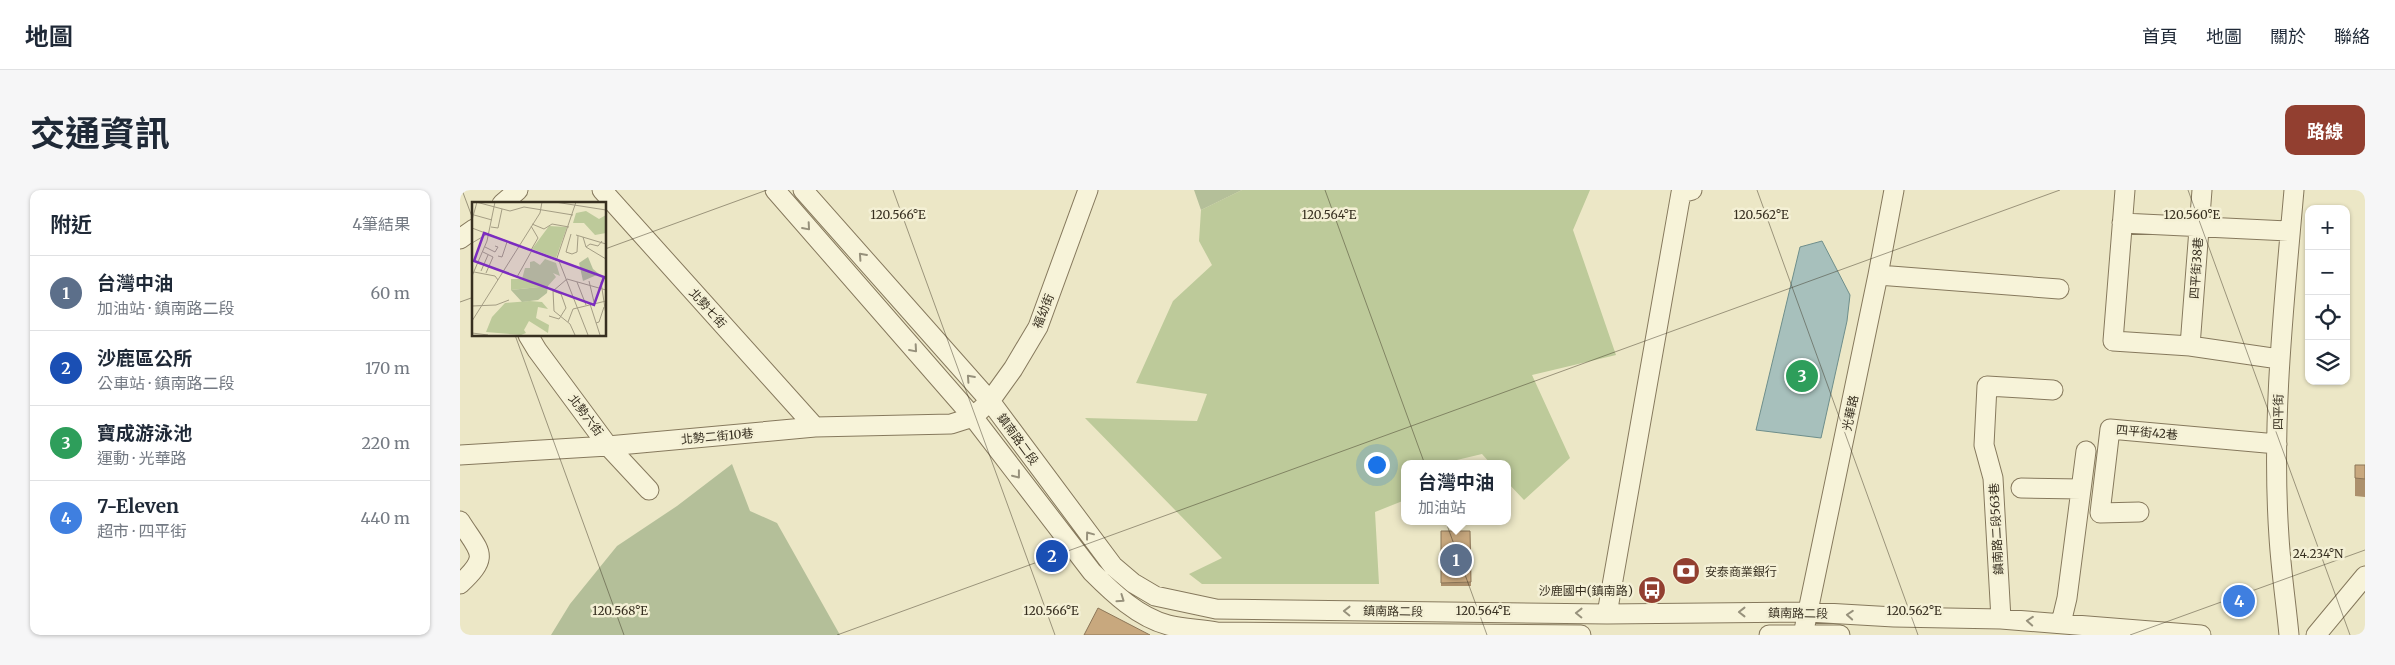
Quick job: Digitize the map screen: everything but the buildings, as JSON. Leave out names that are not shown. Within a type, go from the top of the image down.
[{"type":"street","points":[[504,202],[518,190]]},
{"type":"street","name":"北勢七街","points":[[602,190],[815,427]]},
{"type":"street","name":"鎮南路二段","points":[[775,190],[973,417],[1092,572],[1115,594],[1141,612],[1167,624],[1217,633],[1581,635]]},
{"type":"street","name":"鎮南路二段","points":[[804,190],[990,401],[1113,566],[1133,583],[1155,596],[1216,609],[1607,614],[1808,612],[1894,617],[2001,619],[2201,635]]},
{"type":"street","name":"福幼街","points":[[973,417],[990,401],[1013,369],[1038,327],[1088,190]]},
{"type":"street","points":[[1607,614],[1681,193],[1692,190]]},
{"type":"street","name":"光華路","points":[[1803,635],[1894,190]]},
{"type":"street","points":[[2125,190],[2113,341],[2190,346],[2279,359]]},
{"type":"street","name":"四平街38巷","points":[[2190,346],[2202,190]]},
{"type":"street","name":"四平街","points":[[2289,635],[2278,537],[2277,444],[2279,359],[2294,190]]},
{"type":"street","points":[[2122,223],[2199,225],[2290,231]]},
{"type":"street","points":[[1878,275],[2058,289]]},
{"type":"street","name":"北勢六街","points":[[529,336],[608,446],[650,490]]},
{"type":"street","name":"鎮南路二段563巷","points":[[2001,619],[1993,478],[1984,445],[1987,386],[2053,390]]},
{"type":"street","name":"北勢二街10巷","points":[[460,455],[608,446],[815,427],[951,424],[973,417]]},
{"type":"street","name":"四平街42巷","points":[[2139,512],[2100,513],[2110,429],[2277,444]]},
{"type":"street","points":[[2061,623],[2067,598],[2086,451]]},
{"type":"street","points":[[2020,488],[2081,489]]},
{"type":"street","points":[[460,521],[478,548],[480,559],[477,568],[460,584]]},
{"type":"street","points":[[2316,635],[2365,576]]},
{"type":"street","points":[[1216,609],[1217,633]]},
{"type":"street","name":"鎮南路二段","points":[[1769,635],[1840,635]]},
{"type":"green space","points":[[1194,190],[1242,190],[1201,210]]},
{"type":"green space","points":[[1242,190],[1590,190],[1573,230],[1616,355],[1532,375],[1570,458],[1524,500],[1511,486],[1511,460],[1487,460],[1482,454],[1457,460],[1401,460],[1401,502],[1375,512],[1379,584],[1202,584],[1189,574],[1222,558],[1085,418],[1197,421],[1207,394],[1136,383],[1173,301],[1212,265],[1199,241],[1201,210]]},
{"type":"green space","points":[[732,464],[750,511],[777,523],[840,635],[551,635],[570,604],[617,546],[677,506]]},
{"type":"water","points":[[1822,241],[1850,295],[1847,321],[1821,438],[1756,430],[1800,247]]},
{"type":"place","name":"寶成游泳池","points":[[1802,376]]},
{"type":"place","name":"沙鹿區公所","points":[[1052,556]]},
{"type":"place","name":"台灣中油","points":[[1456,560]]},
{"type":"place","name":"安泰商業銀行","points":[[1686,571]]},
{"type":"place","name":"沙鹿國中(鎮南路)","points":[[1652,590]]},
{"type":"place","name":"7-Eleven","points":[[2239,601]]}]
